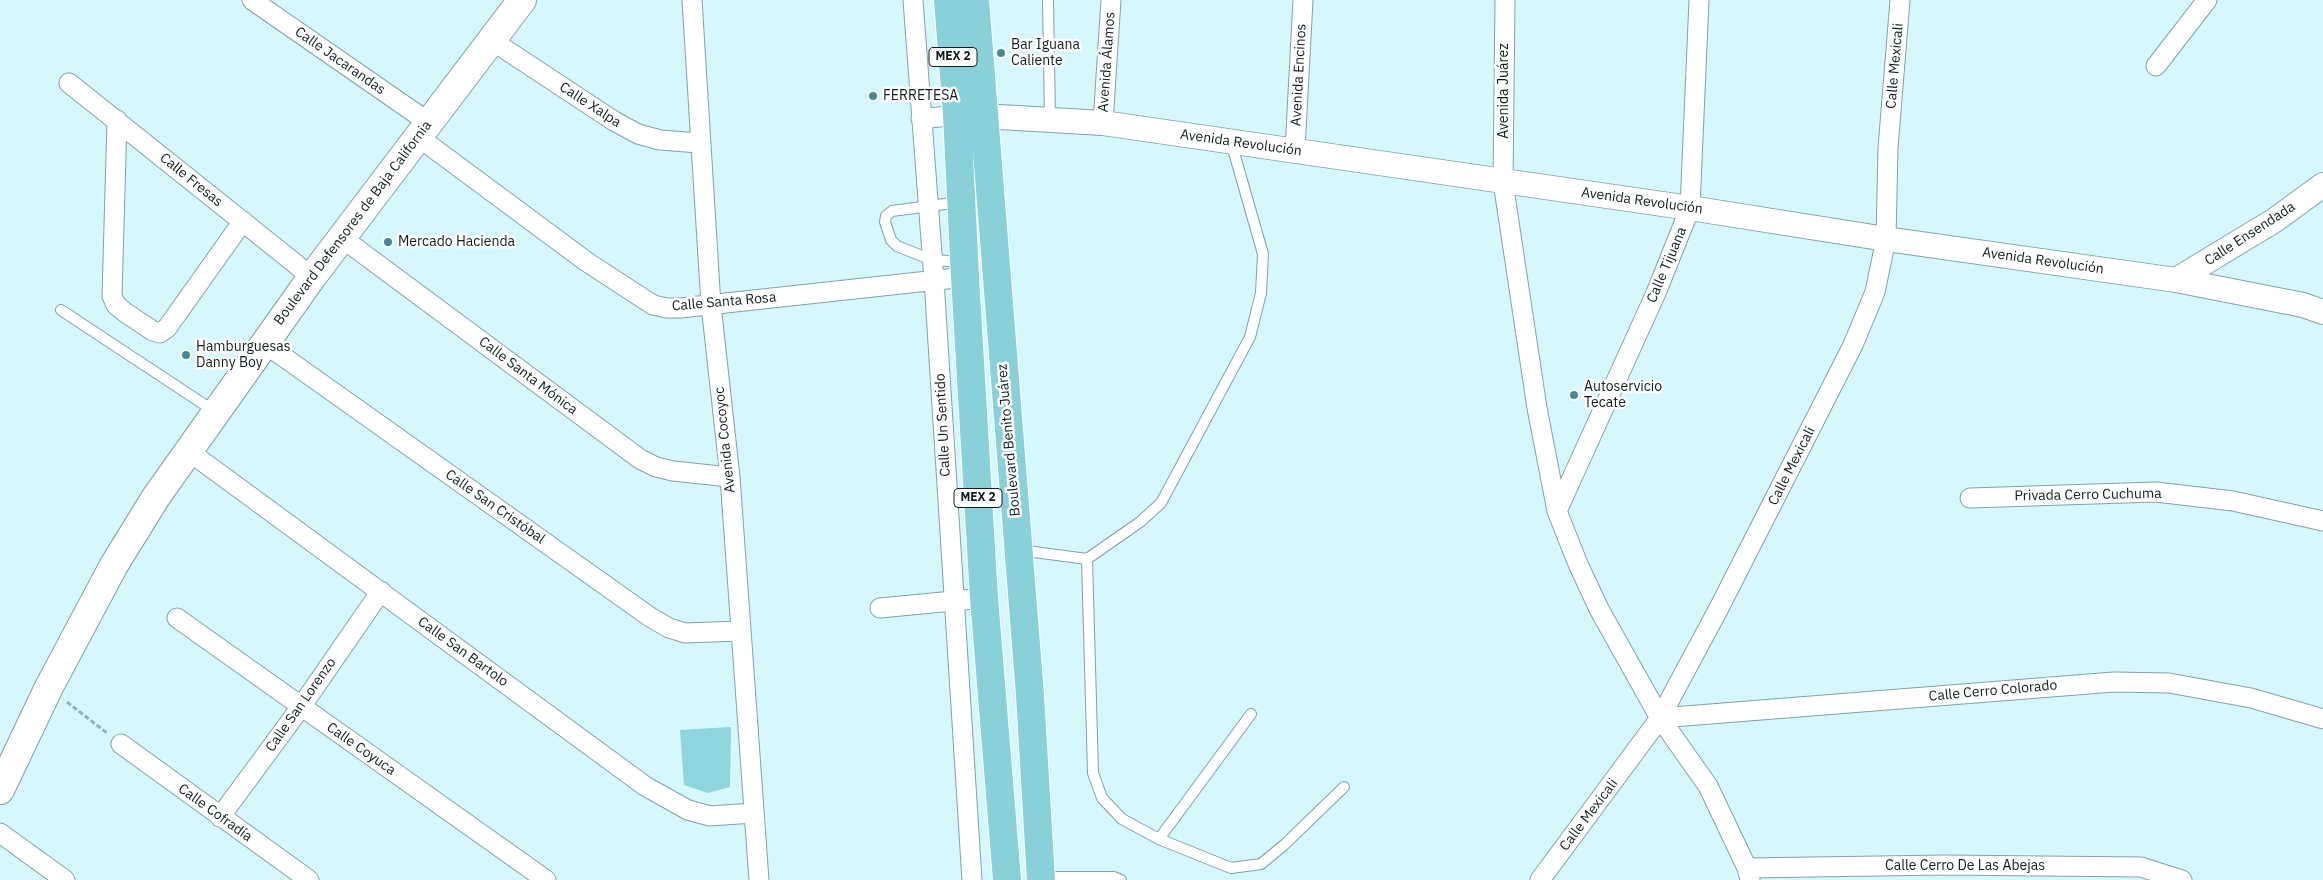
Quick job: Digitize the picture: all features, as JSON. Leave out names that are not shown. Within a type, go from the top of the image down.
[{"type":"main road","name":"Boulevard Defensores de Baja California","points":[[0,790],[49,687],[114,565],[187,450],[312,277],[522,0]]},
{"type":"main road","name":"Boulevard Benito Juárez","points":[[948,0],[970,115],[1018,550],[1041,878]]},
{"type":"main road","name":"Boulevard Benito Juárez","points":[[975,0],[970,115],[961,202],[984,598],[1007,880]]},
{"type":"street","name":"Calle Jacarandas","points":[[252,0],[423,129]]},
{"type":"street","name":"Avenida Cocoyoc","points":[[692,0],[699,143],[711,305],[730,477],[759,880]]},
{"type":"street","name":"Calle Un Sentido","points":[[913,0],[934,280],[972,880]]},
{"type":"street","name":"Avenida Álamos","points":[[1103,123],[1110,0]]},
{"type":"street","name":"Avenida Encinos","points":[[1295,150],[1303,0]]},
{"type":"street","name":"Avenida Juárez","points":[[1505,0],[1503,182],[1537,408],[1557,511],[1578,564],[1599,609],[1660,718],[1708,786],[1748,874]]},
{"type":"street","name":"Calle Tijuana","points":[[1557,511],[1656,293],[1690,208],[1699,0]]},
{"type":"street","name":"Calle Mexicali","points":[[1540,880],[1660,718],[1719,608],[1854,344],[1875,292],[1886,239],[1888,148],[1900,0]]},
{"type":"street","points":[[2156,66],[2207,0]]},
{"type":"street","name":"Calle Xalpa","points":[[492,40],[614,121],[638,134],[660,140],[699,143]]},
{"type":"street","name":"Calle Fresas","points":[[69,82],[312,277]]},
{"type":"street","points":[[921,119],[970,115]]},
{"type":"street","name":"Avenida Revolución","points":[[970,115],[1103,123],[1295,150],[1886,239],[2176,280],[2303,305],[2323,312]]},
{"type":"street","points":[[116,120],[112,296],[116,305],[153,331],[160,332],[167,328],[242,221]]},
{"type":"street","name":"Calle Santa Rosa","points":[[423,129],[579,256],[653,305],[668,308],[711,305],[934,280],[964,270]]},
{"type":"street","name":"Calle Ensendada","points":[[2176,280],[2275,220],[2323,185]]},
{"type":"street","name":"Calle Santa Mónica","points":[[342,238],[640,459],[656,467],[673,471],[730,477]]},
{"type":"street","name":"Calle San Cristóbal","points":[[264,343],[650,618],[669,628],[686,633],[740,631]]},
{"type":"street","name":"Calle San Bartolo","points":[[187,450],[645,786],[688,810],[710,816],[753,813]]},
{"type":"street","name":"Privada Cerro Cuchuma","points":[[1970,498],[2156,492],[2233,501],[2323,520]]},
{"type":"street","name":"Calle San Lorenzo","points":[[220,817],[301,707],[381,591]]},
{"type":"street","points":[[880,608],[984,598]]},
{"type":"street","name":"Calle Coyuca","points":[[177,618],[546,880]]},
{"type":"street","name":"Calle Cerro Colorado","points":[[1660,718],[2047,686],[2123,682],[2169,683],[2242,696],[2323,719]]},
{"type":"street","name":"Calle Cofradía","points":[[121,744],[310,880]]},
{"type":"street","points":[[0,833],[65,880]]},
{"type":"street","name":"Calle Cerro De Las Abejas","points":[[1748,874],[1945,865],[2141,867],[2182,880]]},
{"type":"lane","points":[[1048,0],[1050,119]]},
{"type":"lane","points":[[1018,550],[1088,558],[1140,522],[1161,503],[1250,337],[1261,293],[1263,254],[1231,141]]},
{"type":"lane","points":[[961,202],[892,211],[886,216],[884,222],[891,240],[897,246],[964,270]]},
{"type":"lane","points":[[61,310],[215,412]]},
{"type":"lane","points":[[1088,558],[1094,773],[1102,798],[1122,819],[1159,839],[1231,868],[1261,864],[1284,845],[1344,787]]},
{"type":"lane","points":[[1159,839],[1251,714]]},
{"type":"lane","points":[[1041,878],[1114,877],[1121,880]]},
{"type":"path","points":[[49,687],[121,744]]},
{"type":"shaded area","points":[[731,727],[730,787],[708,793],[684,785],[680,730]]},
{"type":"place","name":"Bar Iguana Caliente","points":[[1001,53]]},
{"type":"place","name":"FERRETESA","points":[[873,96]]},
{"type":"place","name":"Mercado Hacienda","points":[[388,242]]},
{"type":"place","name":"Hamburguesas Danny Boy","points":[[186,355]]},
{"type":"place","name":"Autoservicio Tecate","points":[[1574,395]]}]
